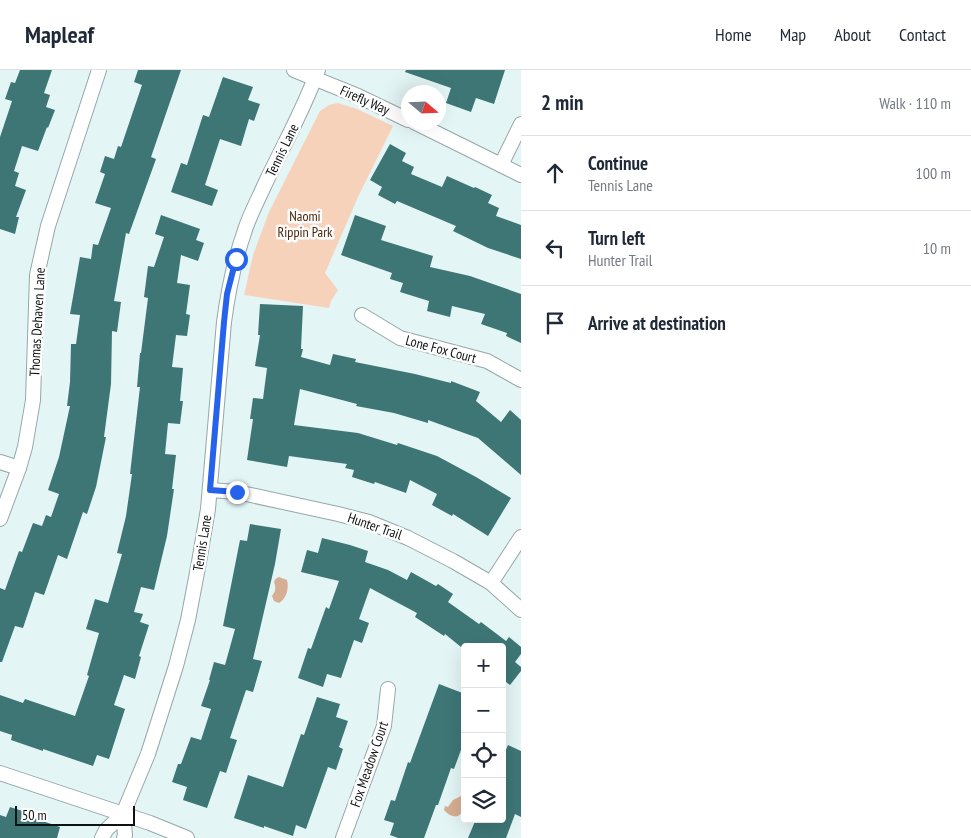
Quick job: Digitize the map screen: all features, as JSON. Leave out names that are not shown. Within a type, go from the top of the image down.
[{"type":"street","name":"Thomas Dehaven Lane","points":[[0,519],[25,447],[33,400],[37,275],[48,226],[99,70]]},
{"type":"street","name":"Firefly Way","points":[[294,70],[317,74],[401,116]]},
{"type":"street","name":"Tennis Lane","points":[[102,838],[106,830],[123,814],[148,754],[176,666],[188,620],[200,562],[210,490],[227,294],[236,259],[244,232],[256,204],[307,99],[317,74]]},
{"type":"street","points":[[501,165],[521,124]]},
{"type":"street","points":[[430,130],[521,175]]},
{"type":"street","name":"Lone Fox Court","points":[[362,315],[400,338],[487,361],[521,380]]},
{"type":"street","points":[[0,462],[19,468]]},
{"type":"street","name":"Hunter Trail","points":[[210,490],[237,492],[369,522],[408,538],[453,561],[491,583],[521,610]]},
{"type":"street","points":[[491,583],[521,537]]},
{"type":"street","name":"Fox Meadow Court","points":[[343,838],[384,726],[388,689]]},
{"type":"street","points":[[0,773],[123,814],[187,838]]},
{"type":"street","name":"Tennis Lane","points":[[123,814],[124,838]]},
{"type":"green space","name":"Naomi Rippin Park","points":[[338,103],[357,109],[393,126],[358,197],[325,273],[338,290],[329,308],[244,295],[253,255],[269,212],[320,111],[329,105]]},
{"type":"shaded area","points":[[279,577],[287,580],[288,586],[286,596],[279,603],[274,601],[272,596],[275,592],[274,581]]},
{"type":"shaded area","points":[[461,796],[461,814],[456,816],[448,814],[444,810],[445,806],[448,807],[453,800]]},
{"type":"building","points":[[20,70],[52,70],[44,93],[50,95],[46,107],[55,110],[38,151],[22,146],[14,171],[19,173],[15,186],[26,190],[16,217],[19,217],[15,234],[0,229],[0,137],[12,101],[5,99],[11,82],[15,83]]},
{"type":"building","points":[[138,70],[181,70],[151,157],[156,159],[129,234],[126,233],[114,301],[121,302],[117,332],[112,331],[111,384],[104,437],[106,437],[96,487],[87,514],[83,512],[67,559],[58,555],[44,595],[35,592],[23,628],[15,626],[2,662],[0,662],[0,588],[5,590],[19,551],[22,552],[33,523],[42,526],[46,515],[51,517],[59,494],[48,490],[59,457],[70,406],[67,406],[71,344],[76,344],[80,315],[70,314],[80,257],[91,259],[93,244],[98,245],[111,208],[95,203],[105,174],[100,172],[105,156],[114,159],[118,146],[121,147],[142,85],[134,82]]},
{"type":"building","points":[[406,70],[505,70],[494,104],[476,98],[471,112],[446,103],[451,88],[405,72]]},
{"type":"building","points":[[223,77],[253,87],[248,100],[260,104],[254,121],[249,119],[241,146],[220,139],[205,185],[218,190],[212,206],[171,192],[181,163],[187,165],[203,115],[209,117]]},
{"type":"building","points":[[390,144],[406,153],[402,161],[414,167],[411,174],[442,187],[447,176],[492,195],[488,203],[499,208],[496,216],[521,225],[521,259],[488,248],[453,231],[456,226],[397,201],[395,204],[378,195],[382,187],[370,180]]},
{"type":"building","points":[[161,215],[200,229],[196,240],[204,243],[198,261],[181,255],[177,283],[190,285],[186,314],[190,315],[187,336],[176,335],[172,367],[183,368],[180,401],[183,401],[180,424],[168,423],[165,454],[176,455],[172,489],[174,489],[167,536],[154,590],[141,587],[134,612],[143,614],[140,622],[149,625],[139,656],[141,657],[135,679],[124,675],[114,705],[125,709],[109,759],[97,755],[93,766],[11,740],[12,735],[0,731],[0,695],[23,703],[25,699],[75,716],[89,676],[87,675],[99,633],[86,629],[95,599],[108,603],[122,554],[117,553],[126,516],[132,474],[130,474],[140,387],[137,387],[140,353],[148,298],[144,297],[148,266],[154,267],[164,237],[155,234]]},
{"type":"building","points":[[355,215],[386,226],[381,240],[433,256],[430,267],[470,276],[521,294],[521,343],[506,336],[507,333],[481,324],[485,314],[452,306],[450,317],[427,311],[429,301],[400,292],[403,283],[390,279],[392,273],[341,255]]},
{"type":"building","points":[[260,304],[303,306],[301,349],[303,349],[301,357],[330,365],[333,354],[356,359],[355,362],[451,383],[451,381],[480,392],[476,401],[501,422],[510,410],[521,420],[521,475],[478,438],[428,420],[428,423],[394,413],[356,406],[357,404],[300,389],[294,425],[358,433],[397,445],[398,443],[437,456],[511,498],[488,536],[453,514],[452,516],[432,505],[437,494],[410,480],[406,493],[375,482],[374,484],[352,477],[354,470],[345,468],[347,464],[289,456],[287,467],[247,460],[253,419],[250,419],[253,398],[263,399],[267,368],[255,366],[260,335],[258,335]]},
{"type":"building","points":[[250,524],[281,529],[275,564],[253,659],[262,661],[253,692],[246,690],[230,738],[237,740],[226,773],[220,771],[207,808],[183,800],[187,787],[172,782],[191,737],[201,740],[211,709],[201,706],[214,662],[225,665],[235,629],[223,626],[240,540],[247,541]]},
{"type":"building","points":[[322,538],[350,545],[368,551],[365,562],[388,570],[407,580],[411,572],[436,586],[438,584],[453,594],[448,602],[479,624],[481,622],[506,641],[509,637],[521,647],[521,654],[515,662],[521,667],[521,671],[510,685],[506,682],[506,643],[461,643],[461,647],[445,634],[444,636],[415,617],[417,613],[370,588],[359,619],[369,623],[362,643],[354,640],[341,678],[327,674],[323,687],[298,678],[308,648],[311,649],[326,607],[329,609],[339,581],[301,572],[307,550],[318,553]]},
{"type":"building","points":[[439,684],[461,692],[461,750],[454,769],[451,768],[424,838],[398,838],[390,835],[394,823],[384,820],[391,800],[395,801],[408,762],[410,763]]},
{"type":"building","points":[[317,697],[340,704],[336,717],[348,721],[339,747],[343,749],[336,770],[328,767],[306,829],[296,825],[293,836],[234,818],[248,775],[283,787],[301,734],[304,735]]},
{"type":"building","points":[[508,745],[521,751],[521,817],[515,814],[506,838],[468,838],[474,823],[506,823],[506,750]]},
{"type":"building","points":[[10,807],[32,814],[31,817],[60,827],[57,838],[0,838],[0,815],[6,817]]},
{"type":"route","points":[[236,259],[227,294],[210,490],[237,492]]}]
